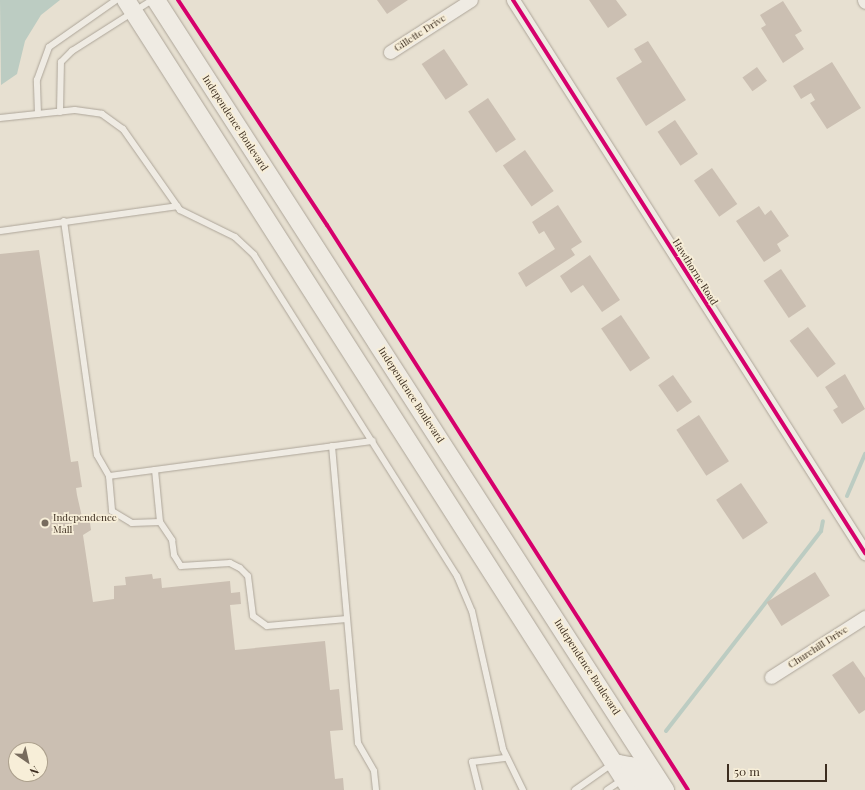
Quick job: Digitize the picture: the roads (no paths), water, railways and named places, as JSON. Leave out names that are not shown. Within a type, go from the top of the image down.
[{"type":"main road","name":"Independence Boulevard","points":[[156,0],[665,790]]},
{"type":"main road","points":[[130,6],[628,784]]},
{"type":"main road","points":[[614,763],[630,766],[649,790]]},
{"type":"street","name":"Gillette Drive","points":[[390,52],[471,0]]},
{"type":"street","name":"Hawthorne Road","points":[[513,0],[865,553]]},
{"type":"street","name":"Churchill Drive","points":[[771,677],[865,617]]},
{"type":"lane","points":[[38,114],[37,80],[49,47],[116,0]]},
{"type":"lane","points":[[60,112],[61,62],[72,50],[130,6],[152,0]]},
{"type":"lane","points":[[0,118],[75,110],[102,114],[123,129],[176,206],[192,219],[245,244],[373,440],[462,586],[472,611],[494,717],[507,758],[523,790]]},
{"type":"lane","points":[[0,231],[176,206]]},
{"type":"lane","points":[[64,221],[97,455],[109,476],[112,511],[132,523],[160,522]]},
{"type":"lane","points":[[109,476],[373,440]]},
{"type":"lane","points":[[332,446],[358,743],[374,771],[376,790]]},
{"type":"lane","points":[[155,470],[160,522],[172,540],[174,556],[181,566],[230,563],[240,568],[248,576],[254,616],[258,622],[267,626],[347,619]]},
{"type":"lane","points":[[479,790],[472,762],[507,758]]},
{"type":"lane","points":[[575,790],[614,763]]},
{"type":"lane","points":[[607,790],[628,784]]},
{"type":"waterway","points":[[847,496],[865,454]]},
{"type":"waterway","points":[[666,731],[821,531],[823,521]]},
{"type":"place","name":"Independence Mall","points":[[45,523]]}]
